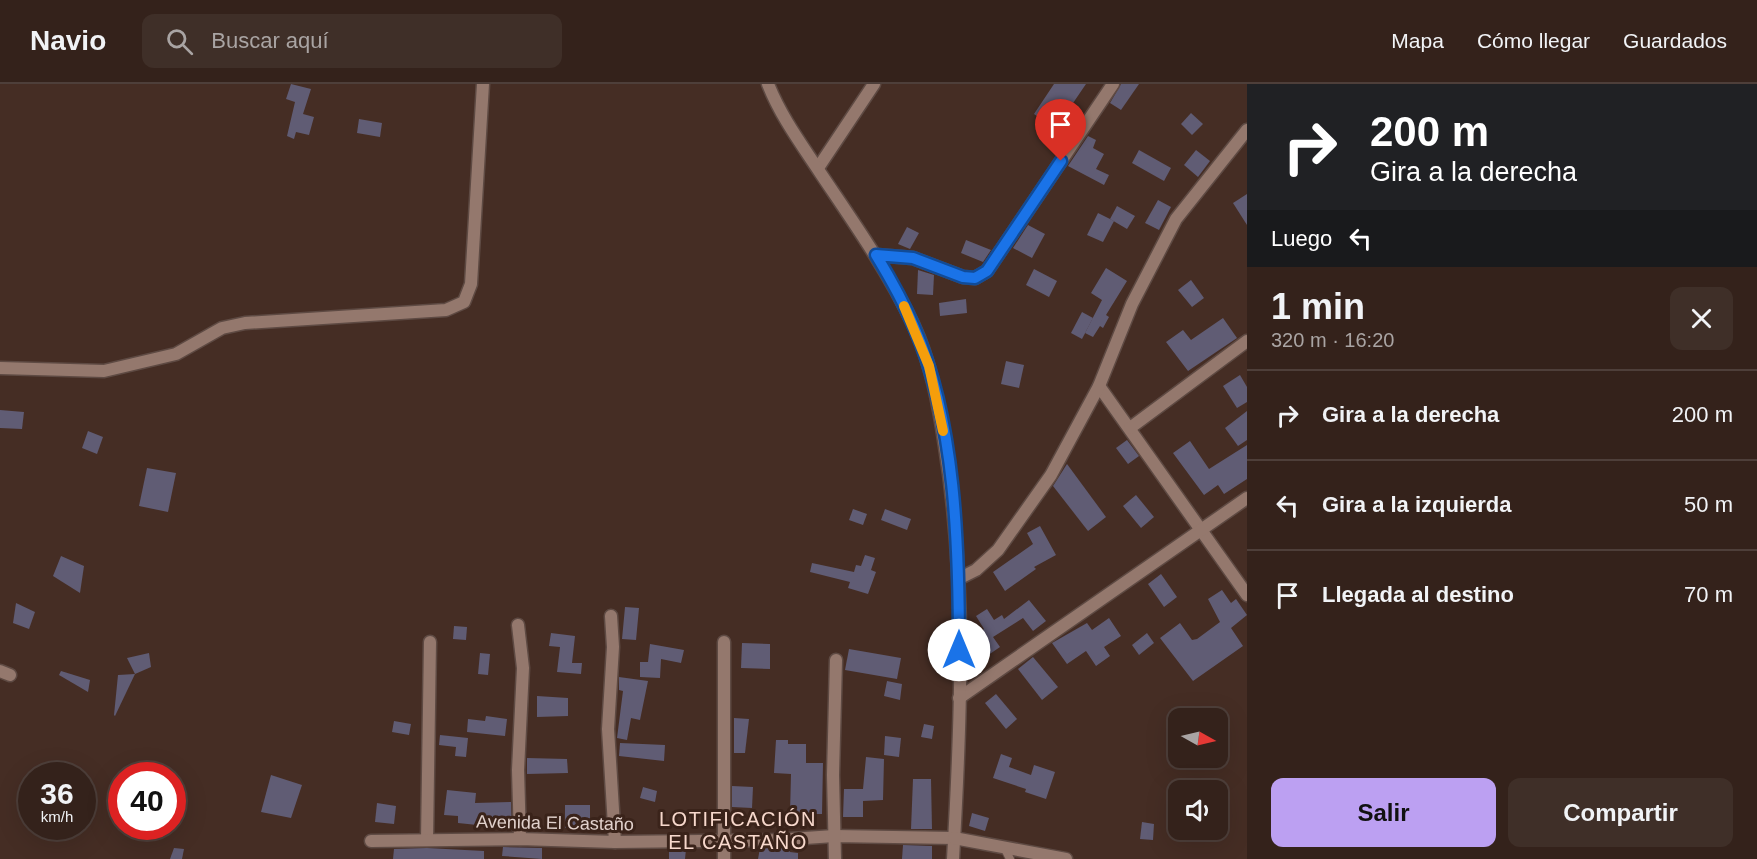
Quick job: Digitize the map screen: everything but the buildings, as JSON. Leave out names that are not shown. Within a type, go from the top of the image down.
[{"type":"street","points":[[0,368],[104,371],[176,354],[222,328],[245,323],[446,310],[464,302],[471,284],[483,84]]},
{"type":"street","points":[[768,84],[795,134],[876,255],[911,319],[929,366],[950,477],[960,578],[959,698],[953,859]]},
{"type":"street","points":[[818,168],[874,84]]},
{"type":"street","points":[[876,255],[913,258],[963,277],[975,278],[987,271],[1113,84]]},
{"type":"street","points":[[960,578],[976,570],[1004,541],[1051,475],[1099,386],[1132,303],[1176,219],[1247,130]]},
{"type":"street","points":[[1130,428],[1247,341]]},
{"type":"street","points":[[1099,386],[1247,595]]},
{"type":"street","points":[[959,698],[1247,498]]},
{"type":"street","points":[[611,615],[613,647],[608,729],[615,842]]},
{"type":"street","points":[[518,625],[523,668],[518,770],[520,839]]},
{"type":"street","points":[[427,840],[430,642]]},
{"type":"street","points":[[724,642],[724,859]]},
{"type":"street","points":[[835,859],[836,660]]},
{"type":"street","name":"Avenida El Castaño","points":[[371,841],[520,839],[615,842],[724,841],[834,836],[954,838],[1007,853],[1066,859]]},
{"type":"slow traffic","points":[[904,306],[929,366],[943,431]]},
{"type":"district","name":"LOTIFICACIÓN EL CASTAÑO","points":[[738,830]]},
{"type":"route","points":[[959,650],[960,578],[950,477],[940,415],[929,366],[915,328],[898,292],[876,255],[913,258],[963,277],[975,278],[987,271],[1061,161]]}]
